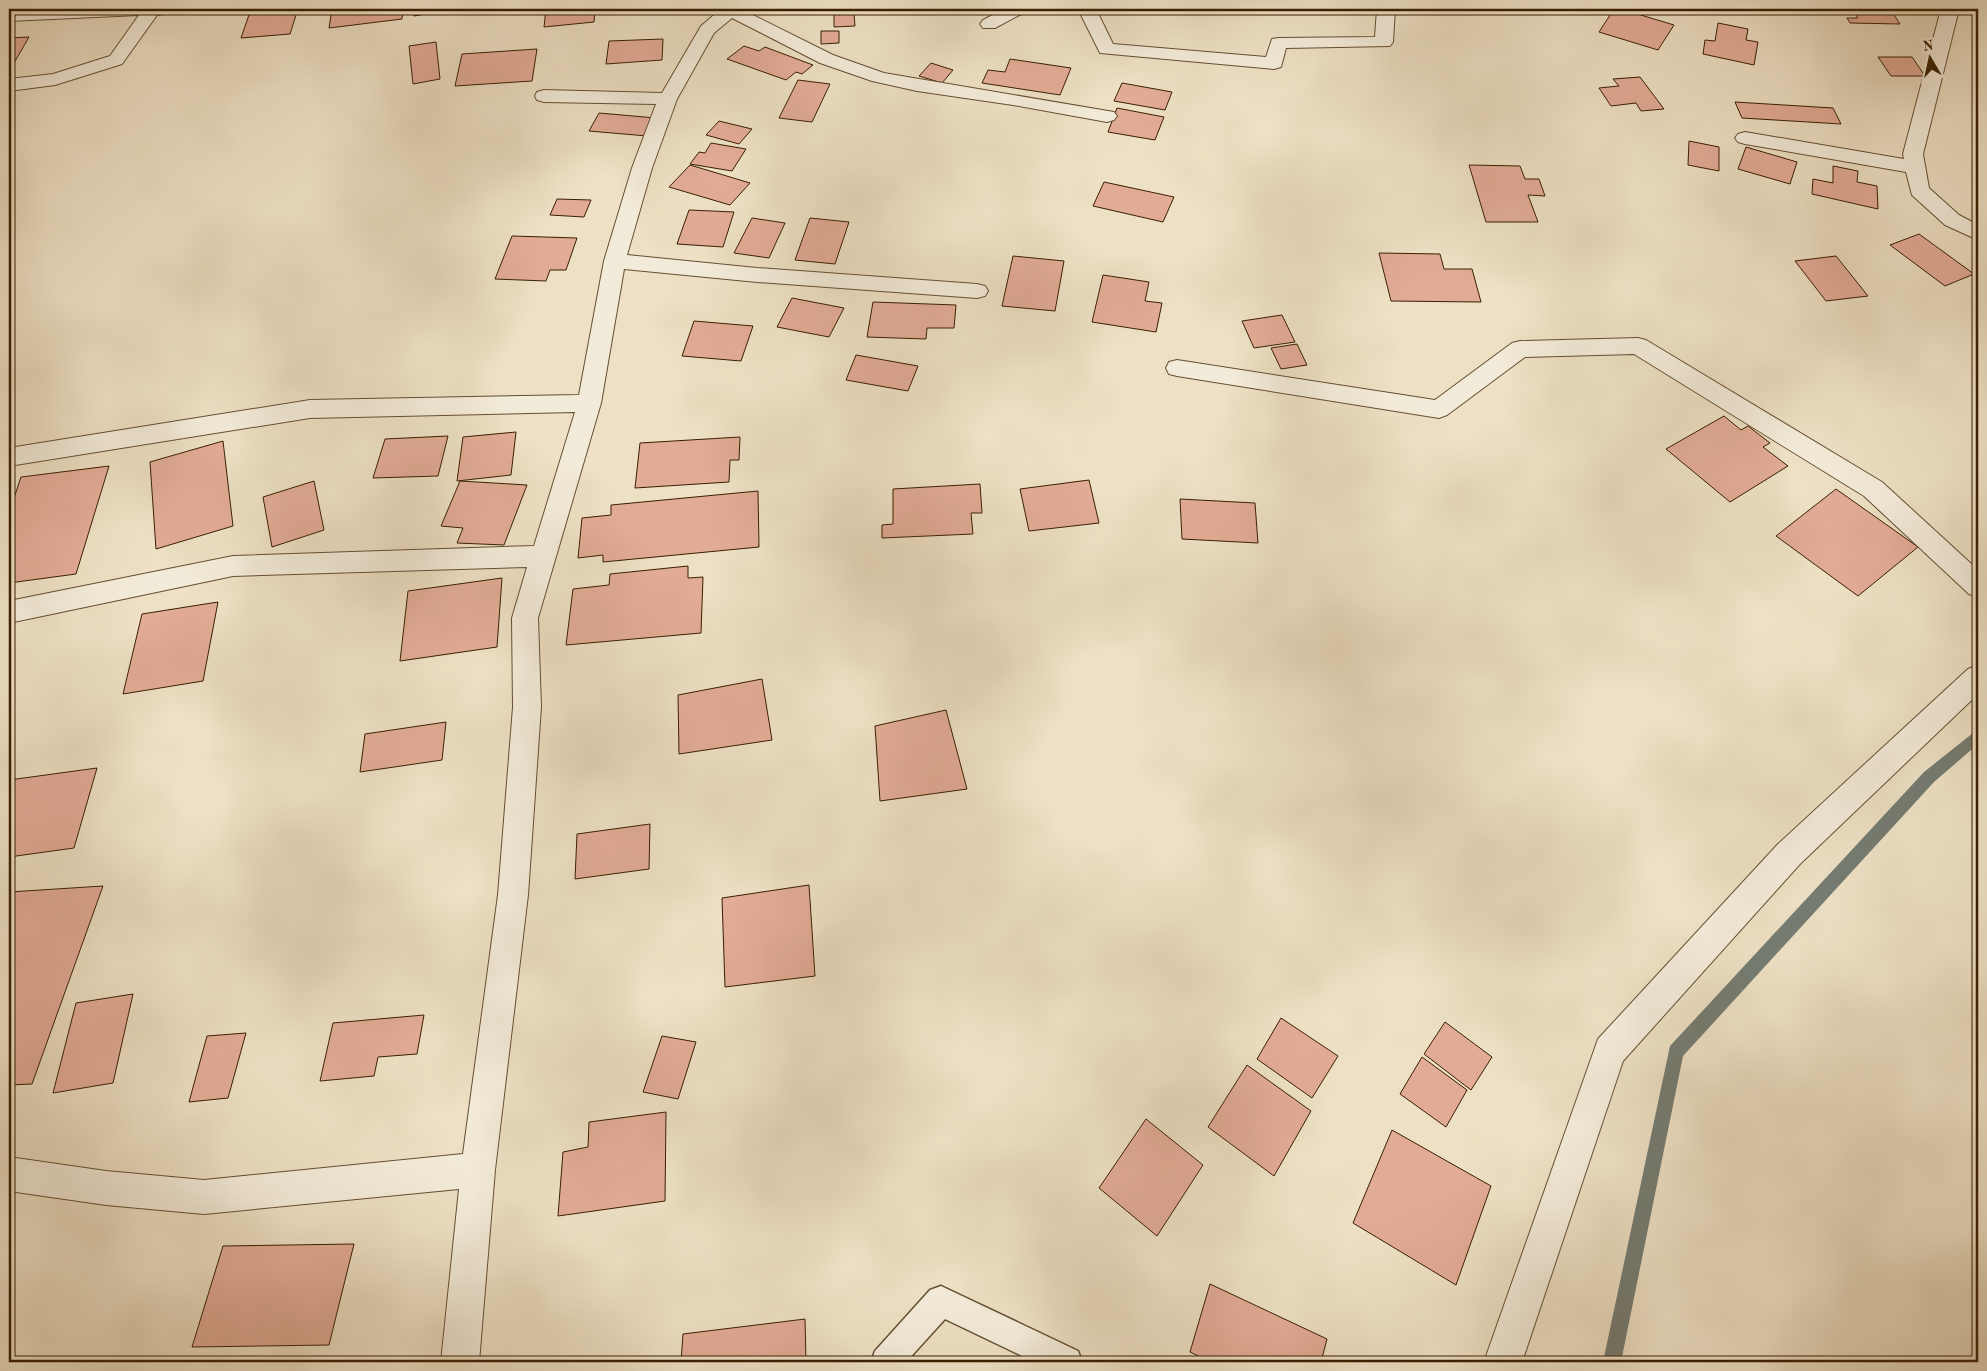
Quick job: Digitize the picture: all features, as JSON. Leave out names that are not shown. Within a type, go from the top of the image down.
[{"type":"street","points":[[989,24],[1017,9]]},
{"type":"street","points":[[1087,9],[1106,49],[1274,63],[1278,43],[1384,42],[1386,9]]},
{"type":"street","points":[[1950,9],[1913,154],[1919,190],[1952,220],[1978,233]]},
{"type":"street","points":[[9,16],[159,10]]},
{"type":"street","points":[[9,85],[55,79],[116,60],[159,10]]},
{"type":"street","points":[[460,1362],[478,1170],[512,895],[527,706],[525,618],[589,403],[615,261],[642,168],[668,99],[707,30],[731,10],[762,25],[799,47],[860,72],[923,87],[1107,116]]},
{"type":"street","points":[[544,96],[668,99]]},
{"type":"street","points":[[1745,138],[1915,167]]},
{"type":"street","points":[[615,261],[758,275],[977,291]]},
{"type":"street","points":[[1177,368],[1440,409],[1520,349],[1638,346],[1873,489],[1978,586]]},
{"type":"street","points":[[9,457],[310,410],[589,403]]},
{"type":"street","points":[[9,612],[233,566],[543,556]]},
{"type":"street","points":[[1503,1362],[1610,1051],[1789,854],[1978,677]]},
{"type":"street","points":[[9,1174],[106,1188],[204,1197],[478,1170]]},
{"type":"lane","points":[[886,1362],[941,1301],[1067,1362]]},
{"type":"building","points":[[251,9],[298,9],[290,34],[241,38]]},
{"type":"building","points":[[332,9],[403,9],[402,19],[329,28]]},
{"type":"building","points":[[413,9],[455,9],[414,16]]},
{"type":"building","points":[[546,9],[595,9],[594,22],[544,27]]},
{"type":"building","points":[[685,9],[719,9],[719,11],[685,13]]},
{"type":"building","points":[[820,9],[862,9],[862,14],[854,14],[855,26],[834,27],[834,12],[819,13]]},
{"type":"building","points":[[1614,9],[1621,9],[1674,25],[1658,50],[1599,32]]},
{"type":"building","points":[[1853,11],[1892,12],[1900,24],[1850,23],[1847,18],[1858,18]]},
{"type":"building","points":[[1718,23],[1748,29],[1746,40],[1758,42],[1754,65],[1703,54],[1705,40],[1715,41]]},
{"type":"building","points":[[821,31],[839,31],[839,43],[821,44]]},
{"type":"building","points":[[29,37],[10,70],[9,71],[9,38]]},
{"type":"building","points":[[663,39],[662,60],[606,64],[609,41]]},
{"type":"building","points":[[436,42],[440,79],[413,84],[409,46]]},
{"type":"building","points":[[744,46],[759,51],[765,47],[813,65],[802,74],[796,72],[786,80],[727,59]]},
{"type":"building","points":[[537,49],[532,81],[455,86],[462,54]]},
{"type":"building","points":[[1878,57],[1912,57],[1925,76],[1891,76]]},
{"type":"building","points":[[1010,59],[1071,68],[1060,95],[982,83],[988,70],[1005,72]]},
{"type":"building","points":[[931,63],[953,70],[942,83],[919,76]]},
{"type":"building","points":[[1640,77],[1664,109],[1641,111],[1636,103],[1611,106],[1599,88],[1619,86],[1613,79]]},
{"type":"building","points":[[798,80],[830,84],[812,122],[779,118]]},
{"type":"building","points":[[1122,83],[1172,92],[1165,110],[1114,101]]},
{"type":"building","points":[[1735,102],[1833,108],[1841,124],[1742,118]]},
{"type":"building","points":[[1117,108],[1164,117],[1155,140],[1108,132]]},
{"type":"building","points":[[599,113],[656,118],[647,136],[589,131]]},
{"type":"building","points":[[719,121],[752,129],[739,144],[706,135]]},
{"type":"building","points":[[1689,141],[1719,147],[1719,171],[1688,165]]},
{"type":"building","points":[[711,143],[746,149],[732,171],[690,164],[699,152],[705,153]]},
{"type":"building","points":[[1746,147],[1797,162],[1790,184],[1738,169]]},
{"type":"building","points":[[690,165],[750,183],[730,205],[669,187]]},
{"type":"building","points":[[1469,165],[1520,166],[1525,179],[1539,179],[1545,196],[1528,195],[1538,222],[1486,222]]},
{"type":"building","points":[[1833,166],[1858,171],[1857,182],[1877,186],[1878,209],[1812,194],[1813,179],[1833,183]]},
{"type":"building","points":[[1104,182],[1174,197],[1163,222],[1093,206]]},
{"type":"building","points":[[557,199],[591,200],[584,217],[550,215]]},
{"type":"building","points":[[689,210],[734,212],[723,247],[677,244]]},
{"type":"building","points":[[752,218],[785,223],[769,258],[734,253]]},
{"type":"building","points":[[810,218],[849,222],[835,264],[795,260]]},
{"type":"building","points":[[1919,234],[1974,274],[1945,286],[1890,245]]},
{"type":"building","points":[[512,236],[577,238],[566,270],[550,270],[546,281],[495,279]]},
{"type":"building","points":[[1379,253],[1440,254],[1444,269],[1472,269],[1481,302],[1391,301]]},
{"type":"building","points":[[1013,256],[1064,261],[1055,311],[1002,306]]},
{"type":"building","points":[[1836,256],[1868,296],[1826,301],[1795,261]]},
{"type":"building","points":[[1103,275],[1149,282],[1145,301],[1162,303],[1156,332],[1092,322]]},
{"type":"building","points":[[792,298],[844,308],[829,337],[777,327]]},
{"type":"building","points":[[873,302],[956,305],[954,328],[927,328],[926,339],[867,337]]},
{"type":"building","points":[[1282,315],[1295,342],[1254,348],[1242,321]]},
{"type":"building","points":[[694,321],[753,326],[741,361],[682,356]]},
{"type":"building","points":[[1297,344],[1307,365],[1281,369],[1271,348]]},
{"type":"building","points":[[856,355],[918,366],[908,391],[846,380]]},
{"type":"building","points":[[1724,416],[1741,430],[1748,426],[1770,443],[1763,447],[1788,466],[1730,502],[1666,449]]},
{"type":"building","points":[[516,432],[511,475],[457,481],[463,437]]},
{"type":"building","points":[[448,436],[438,476],[373,478],[385,439]]},
{"type":"building","points":[[740,437],[739,460],[730,460],[729,482],[635,488],[640,443]]},
{"type":"building","points":[[223,441],[233,526],[156,549],[150,462]]},
{"type":"building","points":[[109,466],[76,574],[9,583],[9,513],[21,477]]},
{"type":"building","points":[[1089,480],[1099,523],[1029,531],[1020,489]]},
{"type":"building","points":[[314,481],[324,530],[272,547],[263,497]]},
{"type":"building","points":[[460,481],[527,485],[504,545],[457,543],[463,528],[441,526]]},
{"type":"building","points":[[980,484],[982,513],[971,513],[973,534],[882,538],[882,525],[893,524],[893,489]]},
{"type":"building","points":[[1836,489],[1918,547],[1858,596],[1776,536]]},
{"type":"building","points":[[758,491],[759,547],[603,562],[603,555],[578,558],[582,518],[611,515],[611,505]]},
{"type":"building","points":[[1180,499],[1255,503],[1258,543],[1182,539]]},
{"type":"building","points":[[688,566],[688,578],[703,577],[701,633],[566,645],[573,589],[609,585],[610,574]]},
{"type":"building","points":[[502,578],[497,647],[400,661],[408,591]]},
{"type":"building","points":[[218,602],[203,681],[123,694],[142,614]]},
{"type":"building","points":[[762,679],[772,740],[679,754],[678,695]]},
{"type":"building","points":[[946,710],[967,789],[880,801],[875,726]]},
{"type":"building","points":[[446,722],[442,760],[360,772],[365,734]]},
{"type":"building","points":[[97,768],[74,848],[9,857],[9,780]]},
{"type":"building","points":[[650,824],[649,869],[575,879],[577,834]]},
{"type":"building","points":[[809,885],[815,976],[725,987],[722,898]]},
{"type":"building","points":[[103,886],[32,1084],[9,1085],[9,892]]},
{"type":"building","points":[[133,994],[113,1083],[53,1093],[76,1003]]},
{"type":"building","points":[[424,1015],[417,1054],[378,1057],[374,1076],[320,1081],[333,1023]]},
{"type":"building","points":[[1281,1018],[1338,1056],[1312,1098],[1257,1059]]},
{"type":"building","points":[[1445,1022],[1492,1057],[1471,1090],[1424,1054]]},
{"type":"building","points":[[246,1033],[228,1098],[189,1102],[207,1036]]},
{"type":"building","points":[[662,1036],[696,1042],[678,1099],[643,1092]]},
{"type":"building","points":[[1422,1057],[1467,1090],[1446,1127],[1400,1094]]},
{"type":"building","points":[[1247,1065],[1311,1111],[1274,1176],[1208,1127]]},
{"type":"building","points":[[666,1112],[665,1201],[558,1216],[563,1152],[588,1147],[589,1122]]},
{"type":"building","points":[[1146,1119],[1203,1165],[1157,1236],[1099,1188]]},
{"type":"building","points":[[1392,1130],[1491,1186],[1456,1285],[1353,1223]]},
{"type":"building","points":[[354,1244],[329,1345],[192,1347],[223,1246]]},
{"type":"building","points":[[1210,1284],[1327,1339],[1321,1362],[1211,1362],[1190,1352]]},
{"type":"building","points":[[805,1319],[806,1362],[681,1362],[683,1334]]},
{"type":"waterway","points":[[1612,1362],[1676,1052],[1929,777],[1978,735]]}]
